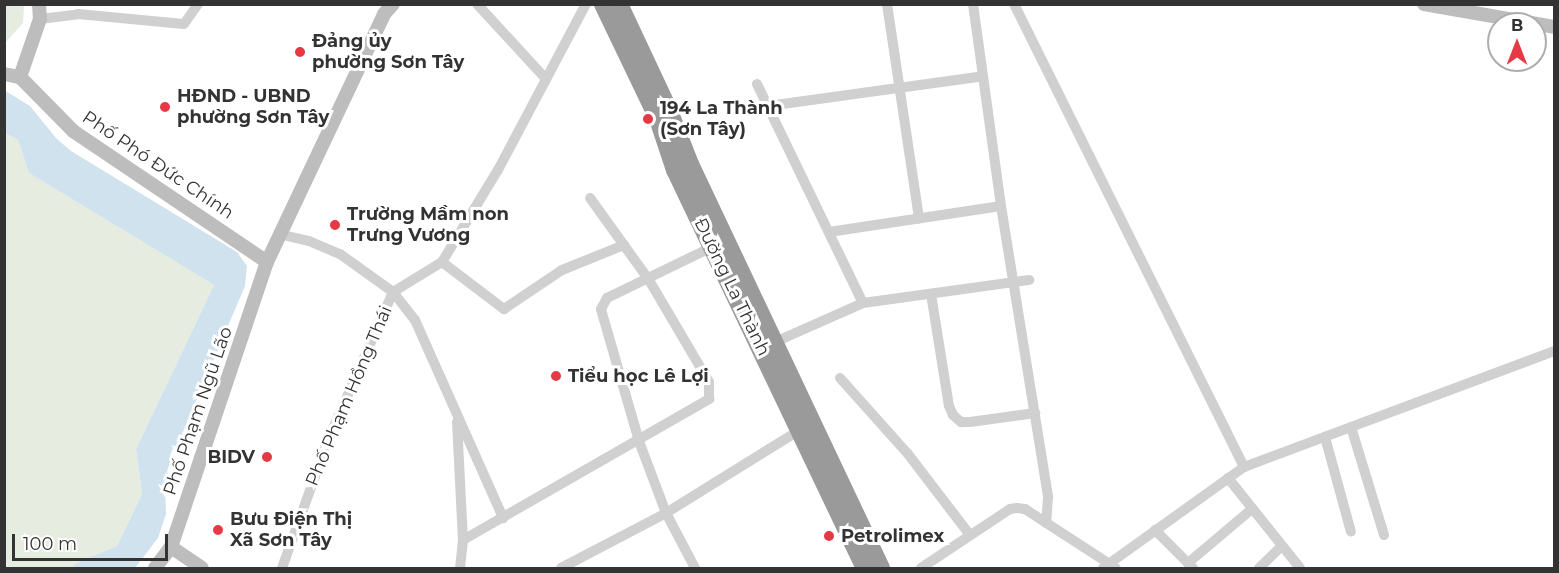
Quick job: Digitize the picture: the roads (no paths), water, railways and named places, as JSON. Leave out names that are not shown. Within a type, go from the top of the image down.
[{"type":"highway","name":"Đường La Thành","points":[[603,4],[658,119],[675,170],[865,568]]},
{"type":"highway","name":"Đường La Thành","points":[[619,4],[670,113],[690,164],[881,568]]},
{"type":"main road","points":[[4,74],[20,76],[40,19],[39,4]]},
{"type":"main road","name":"Phố Phạm Ngũ Lão","points":[[155,568],[171,547],[267,262],[283,235],[384,14],[393,4]]},
{"type":"main road","points":[[1424,4],[1554,27]]},
{"type":"main road","name":"Phố Phó Đức Chính","points":[[20,76],[73,131],[267,262]]},
{"type":"main road","points":[[171,547],[202,568]]},
{"type":"street","points":[[40,19],[78,14],[184,24],[198,4]]},
{"type":"street","points":[[477,4],[546,79]]},
{"type":"street","points":[[393,292],[442,262],[498,170],[586,4]]},
{"type":"street","points":[[887,4],[919,219]]},
{"type":"street","points":[[973,4],[1001,207],[1048,497],[1046,523]]},
{"type":"street","points":[[1014,4],[1244,467]]},
{"type":"street","points":[[768,106],[983,76]]},
{"type":"street","points":[[757,84],[863,303]]},
{"type":"street","points":[[463,540],[709,399],[709,382],[647,277],[590,198]]},
{"type":"street","points":[[829,232],[1001,207]]},
{"type":"street","points":[[283,235],[309,241],[340,254],[393,292],[415,321],[503,518]]},
{"type":"street","points":[[442,262],[504,309],[562,270],[624,245]]},
{"type":"street","points":[[695,568],[666,513],[639,441],[601,309],[607,298],[712,247]]},
{"type":"street","points":[[776,342],[863,303],[1029,280]]},
{"type":"street","name":"Phố Phạm Hồng Thái","points":[[282,568],[328,440],[393,292]]},
{"type":"street","points":[[931,294],[949,406],[953,415],[961,422],[970,422],[1035,413]]},
{"type":"street","points":[[921,568],[1010,509],[1017,508],[1026,509],[1110,567],[1155,530],[1244,467],[1554,351]]},
{"type":"street","points":[[840,378],[908,454],[970,535]]},
{"type":"street","points":[[456,414],[463,540],[460,568]]},
{"type":"street","points":[[1351,427],[1384,535]]},
{"type":"street","points":[[561,568],[666,513],[800,430]]},
{"type":"street","points":[[1324,437],[1351,532]]},
{"type":"street","points":[[1228,478],[1300,568]]},
{"type":"street","points":[[1155,530],[1190,566],[1252,509]]},
{"type":"street","points":[[1259,568],[1282,546]]},
{"type":"water","points":[[4,90],[30,106],[56,138],[71,151],[237,252],[247,266],[245,286],[171,460],[165,483],[166,514],[158,538],[135,568],[73,568],[75,564],[117,546],[142,494],[136,449],[214,285],[29,173],[18,140],[5,133]]},
{"type":"place","name":"Đảng ủy phường Sơn Tây","points":[[300,52]]},
{"type":"place","name":"HĐND - UBND phường Sơn Tây","points":[[165,107]]},
{"type":"place","name":"194 La Thành (Sơn Tây)","points":[[648,119]]},
{"type":"place","name":"Trường Mầm non Trưng Vương","points":[[335,225]]},
{"type":"place","name":"Tiểu học Lê Lợi","points":[[556,376]]},
{"type":"place","name":"BIDV","points":[[267,457]]},
{"type":"place","name":"Bưu Điện Thị Xã Sơn Tây","points":[[218,530]]},
{"type":"place","name":"Petrolimex","points":[[829,536]]}]
